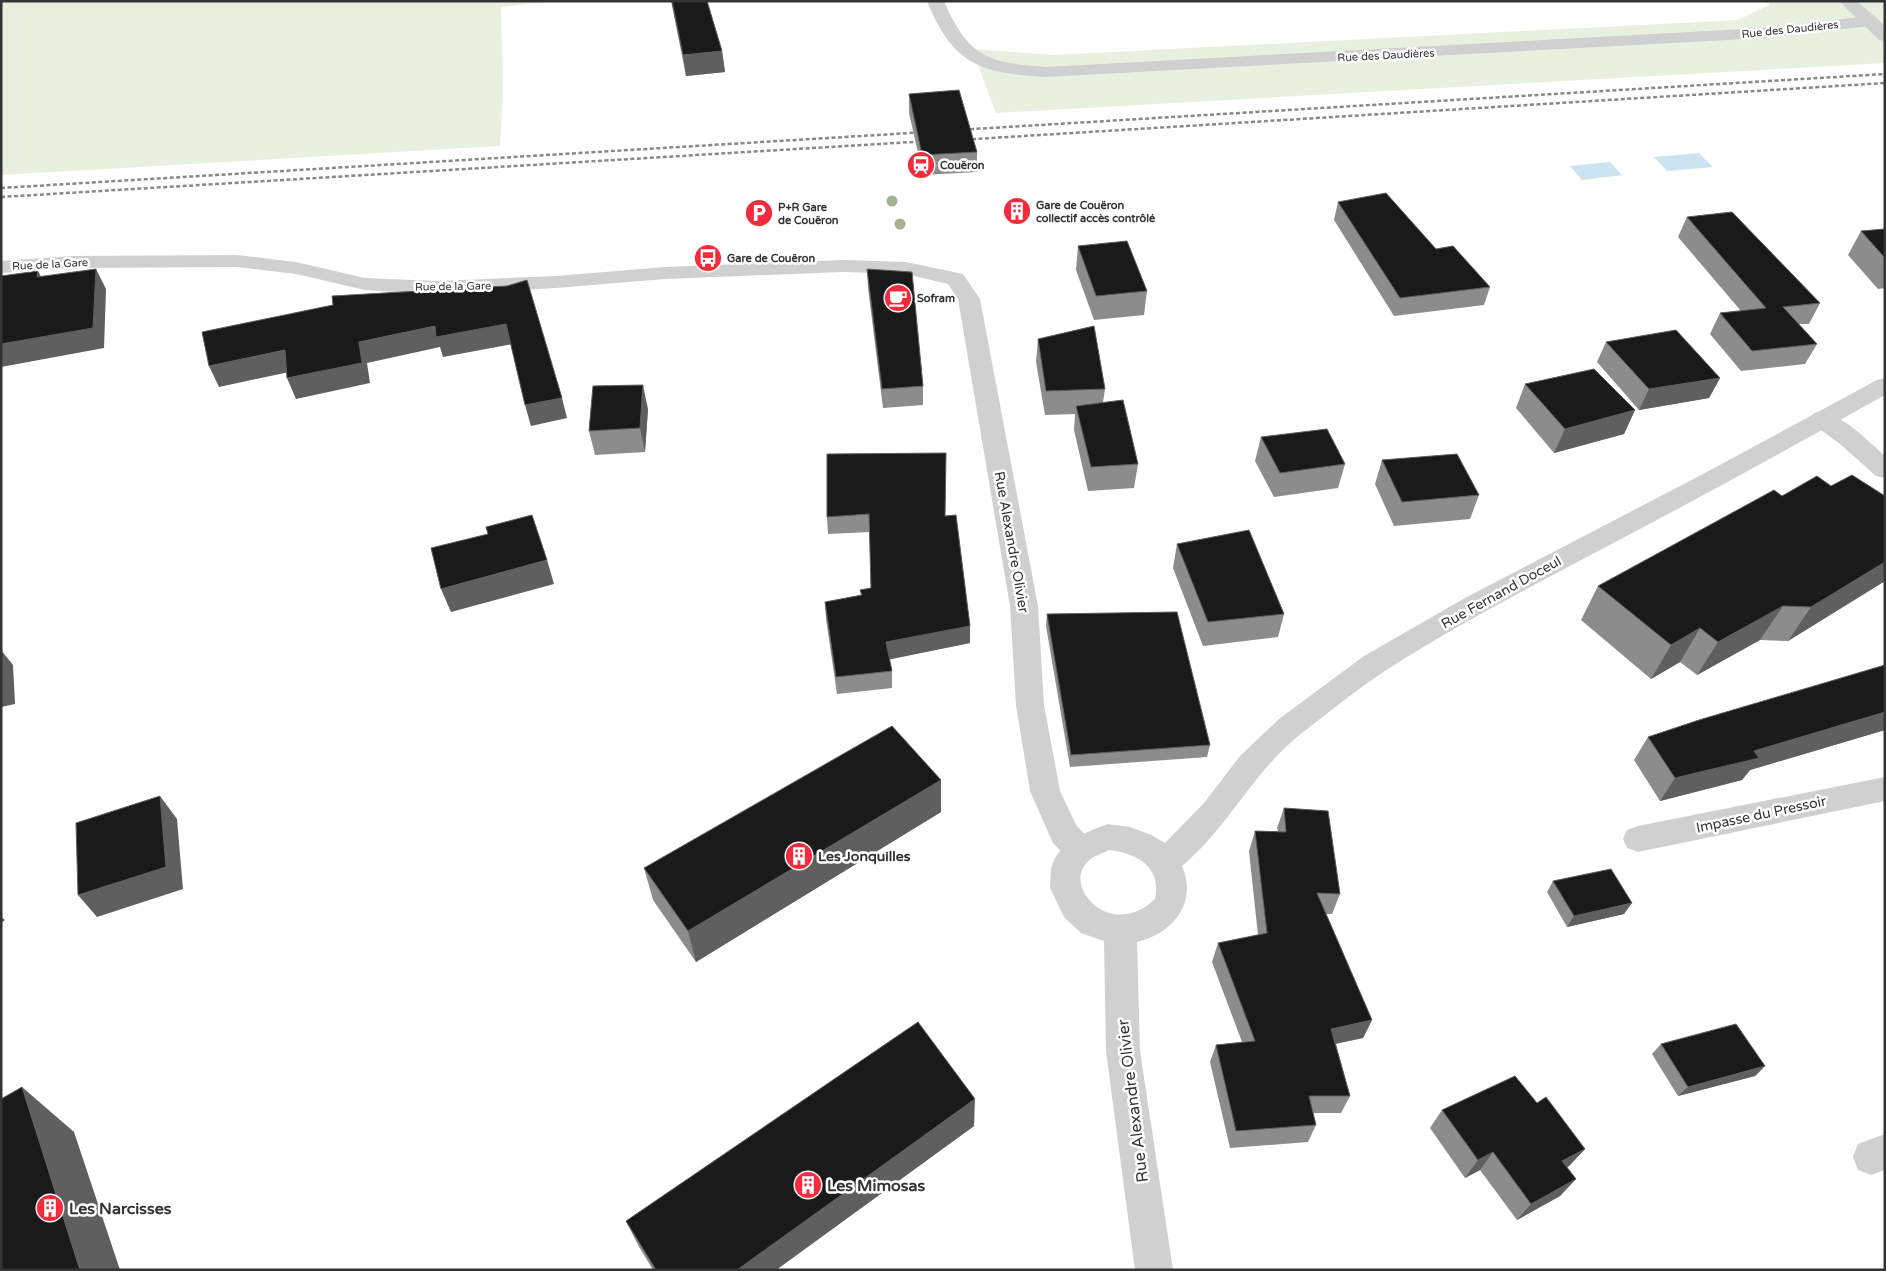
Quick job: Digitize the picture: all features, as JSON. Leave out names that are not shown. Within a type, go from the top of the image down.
[{"type":"street","name":"Rue des Daudières","points":[[935,1],[949,34],[955,42],[975,57],[1002,68],[1046,72],[1754,34],[1870,21]]},
{"type":"street","points":[[1847,1],[1885,36]]},
{"type":"street","name":"Rue de la Gare","points":[[1,267],[72,262],[237,260],[296,268],[364,284],[438,288],[556,282],[665,273],[843,266],[906,268]]},
{"type":"street","name":"Rue Alexandre Olivier","points":[[906,268],[955,279],[969,299],[1024,606],[1030,706],[1045,791],[1064,834],[1079,850]]},
{"type":"street","name":"Rue Fernand Doceul","points":[[1164,862],[1185,845],[1215,812],[1250,765],[1289,727],[1374,664],[1475,605],[1885,385]]},
{"type":"street","points":[[1822,420],[1849,438],[1885,470]]},
{"type":"street","name":"Impasse du Pressoir","points":[[1638,839],[1885,789]]},
{"type":"street","points":[[1107,837],[1123,837],[1146,846],[1164,862],[1171,877],[1172,893],[1166,909],[1154,920],[1138,928],[1120,930],[1103,928],[1087,920],[1075,909],[1066,893],[1064,877],[1068,862],[1091,841],[1107,837]]},
{"type":"street","name":"Rue Alexandre Olivier","points":[[1120,930],[1122,1051],[1154,1270]]},
{"type":"green space","points":[[1,1],[553,1],[501,7],[503,90],[500,146],[1,175]]},
{"type":"green space","points":[[1769,1],[1885,1],[1885,63],[996,113],[972,49],[1054,55],[1738,20],[1769,5]]},
{"type":"water","points":[[1699,153],[1713,167],[1667,171],[1654,157]]},
{"type":"water","points":[[1610,162],[1622,175],[1582,180],[1570,166]]},
{"type":"building","points":[[672,1],[707,1],[722,51],[683,55]]},
{"type":"building","points":[[959,90],[977,152],[922,155],[909,94]]},
{"type":"building","points":[[1386,193],[1436,249],[1453,246],[1490,287],[1400,298],[1338,202]]},
{"type":"building","points":[[1732,212],[1820,303],[1783,307],[1817,344],[1752,351],[1720,313],[1766,308],[1687,217]]},
{"type":"building","points":[[1885,229],[1885,258],[1861,231]]},
{"type":"building","points":[[1127,241],[1147,291],[1096,296],[1078,246]]},
{"type":"building","points":[[96,269],[93,328],[1,344],[1,276],[38,271],[37,277]]},
{"type":"building","points":[[867,269],[912,272],[923,386],[882,389]]},
{"type":"building","points":[[527,280],[562,398],[525,405],[506,324],[436,337],[435,326],[359,342],[362,363],[287,378],[285,350],[209,366],[202,332],[333,305],[332,296],[507,286]]},
{"type":"building","points":[[1094,326],[1105,389],[1046,391],[1038,339]]},
{"type":"building","points":[[1676,330],[1720,378],[1649,389],[1606,342]]},
{"type":"building","points":[[1594,369],[1635,410],[1565,429],[1525,384]]},
{"type":"building","points":[[643,385],[640,428],[589,431],[593,386]]},
{"type":"building","points":[[1123,400],[1138,464],[1091,467],[1076,406]]},
{"type":"building","points":[[1327,429],[1345,464],[1280,473],[1261,437]]},
{"type":"building","points":[[946,453],[945,516],[956,515],[970,626],[886,642],[892,671],[836,677],[825,602],[862,595],[860,590],[871,588],[869,514],[827,517],[827,454]]},
{"type":"building","points":[[1457,454],[1479,495],[1402,502],[1382,460]]},
{"type":"building","points":[[1852,475],[1885,496],[1885,562],[1811,607],[1783,606],[1718,642],[1700,628],[1671,645],[1598,586],[1774,490],[1782,496],[1817,476],[1831,486]]},
{"type":"building","points":[[532,515],[547,560],[441,589],[431,548],[488,534],[486,527]]},
{"type":"building","points":[[1249,530],[1284,614],[1208,622],[1177,544]]},
{"type":"building","points":[[1177,612],[1210,745],[1071,755],[1047,614]]},
{"type":"building","points":[[1885,665],[1885,712],[1754,751],[1759,758],[1675,778],[1648,737],[1699,720]]},
{"type":"building","points":[[892,726],[941,780],[688,931],[644,868]]},
{"type":"building","points":[[160,796],[166,867],[78,895],[76,823]]},
{"type":"building","points":[[1284,808],[1328,811],[1340,894],[1317,893],[1372,1020],[1331,1029],[1350,1096],[1309,1096],[1316,1125],[1236,1131],[1216,1045],[1255,1041],[1218,943],[1267,933],[1255,831],[1286,832]]},
{"type":"building","points":[[1611,869],[1632,903],[1574,916],[1553,881]]},
{"type":"building","name":"Les Mimosas","points":[[918,1022],[975,1099],[737,1270],[656,1270],[626,1221]]},
{"type":"building","points":[[1736,1024],[1765,1066],[1688,1087],[1661,1044]]},
{"type":"building","points":[[1515,1076],[1537,1103],[1546,1097],[1585,1149],[1562,1161],[1576,1179],[1531,1204],[1493,1152],[1478,1160],[1442,1110]]},
{"type":"building","points":[[22,1087],[80,1270],[1,1270],[1,1099]]},
{"type":"railway","points":[[957,130],[1885,74]]},
{"type":"railway","points":[[959,140],[1885,83]]},
{"type":"railway","points":[[1,188],[927,132]]},
{"type":"railway","points":[[1,197],[929,141]]},
{"type":"place","name":"Couëron","points":[[921,165]]},
{"type":"place","name":"Gare de Couëron collectif accès contrôlé","points":[[1017,211]]},
{"type":"place","name":"P+R Gare de Couëron","points":[[759,213]]},
{"type":"place","name":"Gare de Couëron","points":[[708,258]]},
{"type":"place","name":"Sofram","points":[[898,298]]},
{"type":"place","name":"Les Jonquilles","points":[[799,856]]},
{"type":"place","name":"Les Mimosas","points":[[808,1185]]},
{"type":"place","name":"Les Narcisses","points":[[50,1208]]}]
